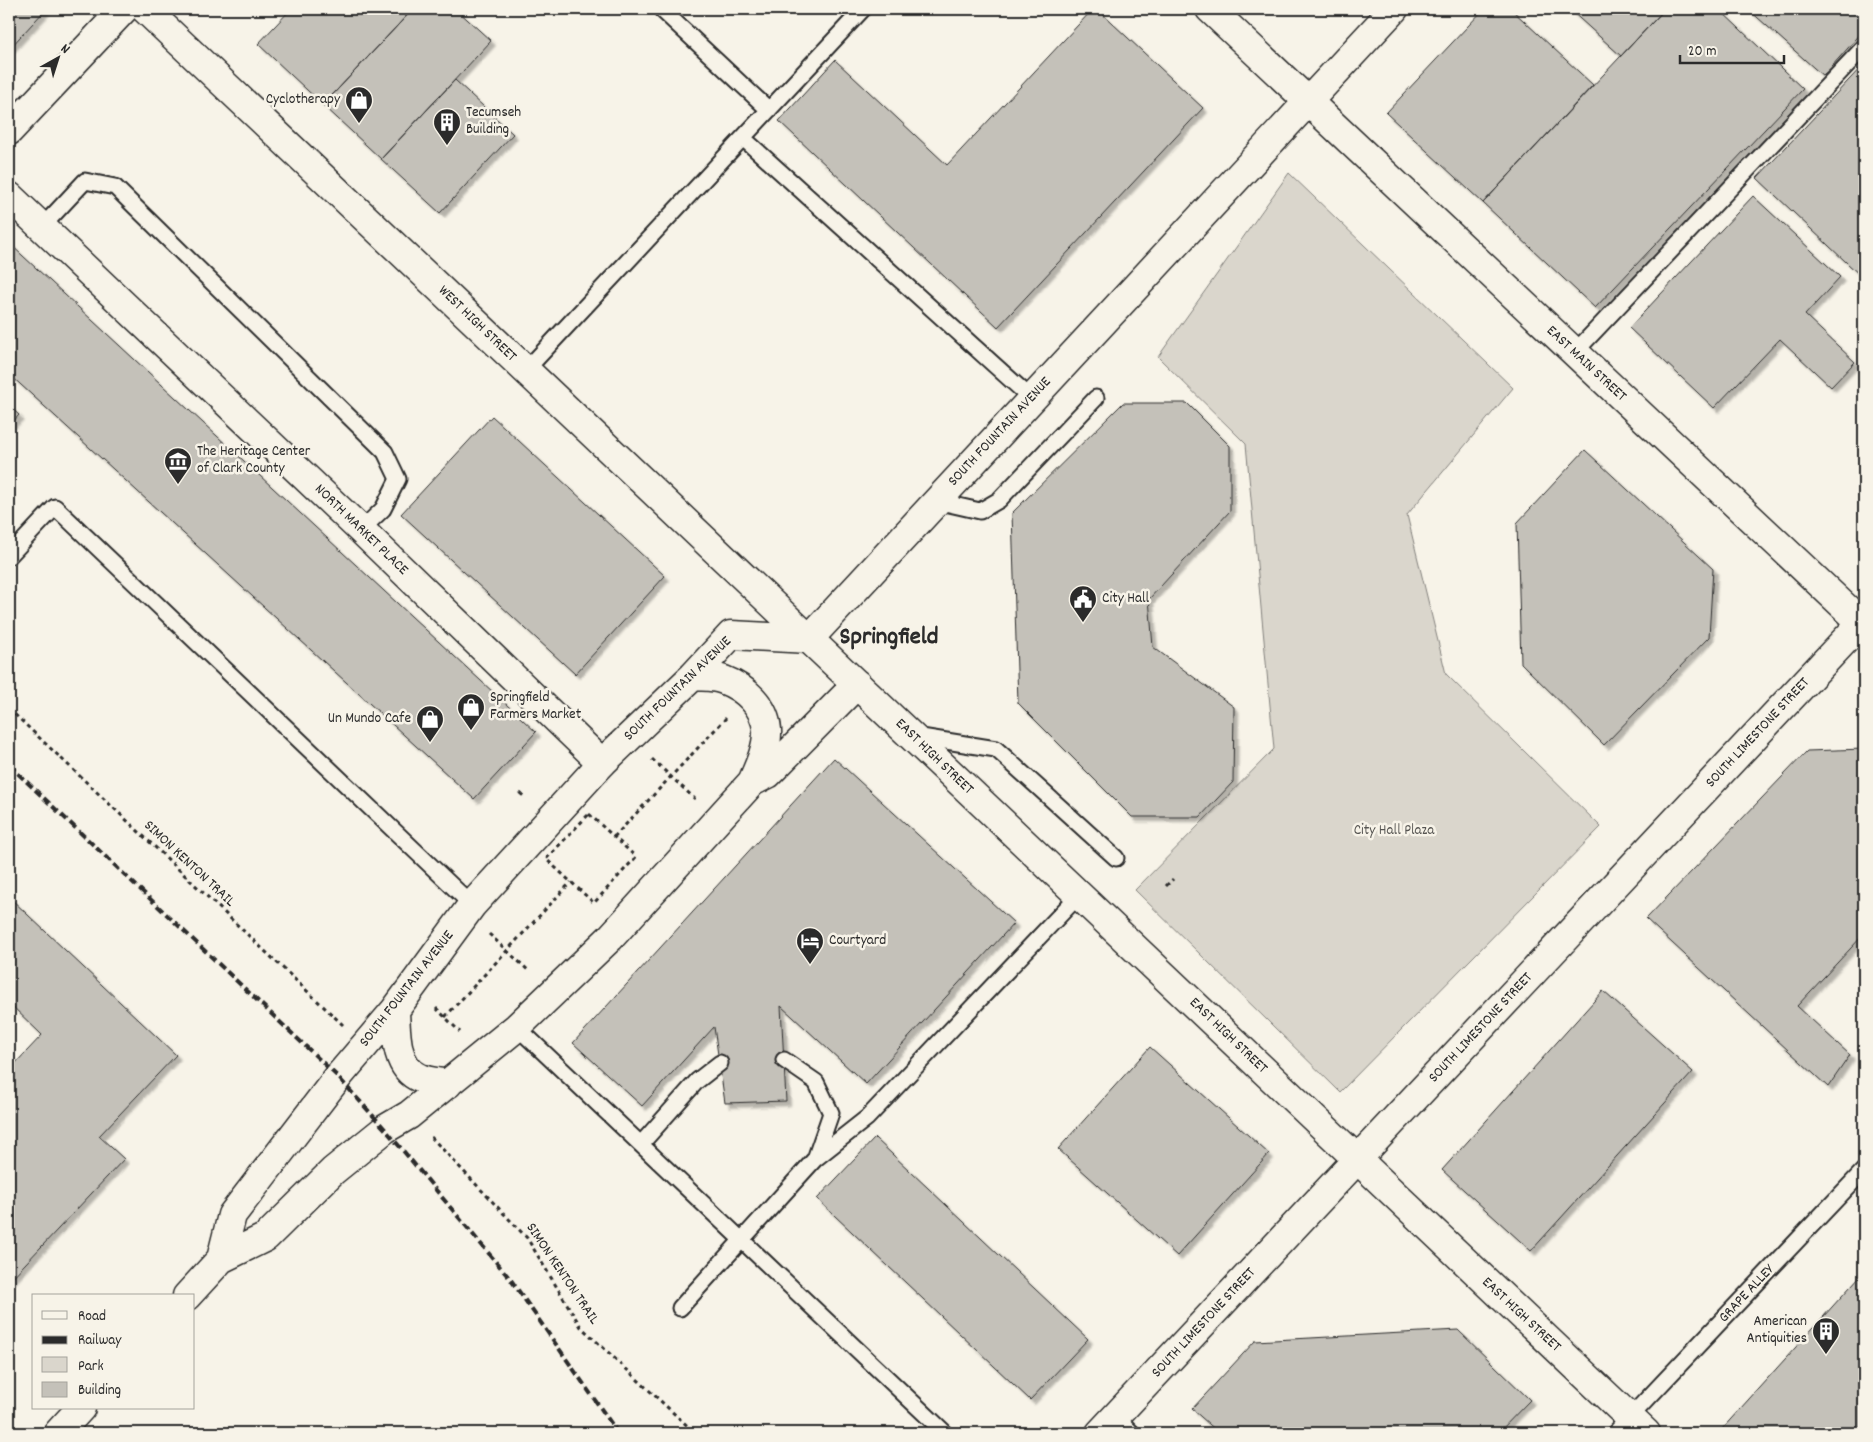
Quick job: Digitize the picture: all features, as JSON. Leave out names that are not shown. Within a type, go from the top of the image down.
[{"type":"street","points":[[9,131],[124,9]]},
{"type":"street","name":"WEST HIGH STREET","points":[[145,9],[809,639]]},
{"type":"street","name":"EAST MAIN STREET","points":[[1210,9],[1574,354],[1864,623]]},
{"type":"street","name":"SOUTH FOUNTAIN AVENUE","points":[[221,1259],[232,1215],[338,1077],[394,1010],[472,905],[602,764],[693,676],[732,634],[809,639],[1394,9]]},
{"type":"street","name":"NORTH MARKET PLACE","points":[[9,196],[362,530],[602,764]]},
{"type":"street","name":"SOUTH LIMESTONE STREET","points":[[1116,1428],[1358,1160],[1864,623]]},
{"type":"street","name":"EAST HIGH STREET","points":[[809,639],[1358,1160],[1630,1428]]},
{"type":"street","points":[[693,676],[723,679],[750,694],[764,716],[767,730],[764,754],[752,782]]},
{"type":"street","name":"SOUTH FOUNTAIN AVENUE","points":[[189,1294],[221,1259],[266,1237],[333,1170],[385,1129],[409,1115],[517,1027],[610,938],[752,782],[768,774],[857,684]]},
{"type":"street","points":[[394,1010],[398,1047],[406,1067],[419,1078],[448,1084]]},
{"type":"street","points":[[58,1433],[79,1410]]},
{"type":"lane","points":[[661,9],[769,110]]},
{"type":"lane","points":[[526,370],[863,9]]},
{"type":"lane","points":[[1574,354],[1864,47]]},
{"type":"lane","points":[[743,138],[1032,399]]},
{"type":"lane","points":[[42,226],[85,181],[114,187],[385,452],[398,479],[383,509],[362,530]]},
{"type":"lane","points":[[936,501],[980,511],[999,500],[1096,398]]},
{"type":"lane","points":[[9,556],[55,507],[472,905]]},
{"type":"lane","points":[[911,735],[996,748],[1116,858]]},
{"type":"lane","points":[[680,1308],[815,1159],[867,1118],[1079,895]]},
{"type":"lane","points":[[517,1027],[945,1433]]},
{"type":"lane","points":[[784,1060],[816,1082],[831,1113],[815,1159]]},
{"type":"lane","points":[[641,1144],[697,1081],[720,1063]]},
{"type":"lane","name":"GRAPE ALLEY","points":[[1630,1428],[1864,1170]]},
{"type":"path","name":"SIMON KENTON TRAIL","points":[[9,709],[350,1031]]},
{"type":"path","points":[[614,837],[727,717]]},
{"type":"path","points":[[651,758],[698,803]]},
{"type":"path","points":[[589,814],[614,837],[636,857],[594,903],[546,859],[589,814]]},
{"type":"path","points":[[1166,886],[1173,879]]},
{"type":"path","points":[[444,1016],[571,882]]},
{"type":"path","points":[[486,932],[536,978]]},
{"type":"path","points":[[434,1006],[464,1036]]},
{"type":"path","name":"SIMON KENTON TRAIL","points":[[428,1133],[527,1238],[581,1327],[695,1433]]},
{"type":"green space","name":"City Hall Plaza","points":[[1289,173],[1513,388],[1407,515],[1446,674],[1601,827],[1340,1092],[1135,890],[1274,749],[1246,444],[1158,357]]},
{"type":"building","points":[[9,9],[46,9],[9,49]]},
{"type":"building","points":[[291,9],[413,9],[323,105],[258,44]]},
{"type":"building","points":[[413,9],[456,9],[491,41],[381,159],[323,105]]},
{"type":"building","points":[[1093,9],[1097,9],[1203,108],[998,327],[779,121],[835,60],[947,165]]},
{"type":"building","points":[[1484,9],[1511,9],[1593,85],[1483,203],[1386,113]]},
{"type":"building","points":[[1569,9],[1665,9],[1621,56]]},
{"type":"building","points":[[1665,9],[1719,9],[1803,89],[1595,308],[1483,203]]},
{"type":"building","points":[[1748,9],[1864,9],[1864,30],[1823,76]]},
{"type":"building","points":[[1864,64],[1864,279],[1757,178]]},
{"type":"building","name":"Tecumseh Building","points":[[455,80],[513,134],[440,213],[381,159]]},
{"type":"building","points":[[1753,196],[1840,277],[1805,315],[1855,362],[1831,387],[1780,339],[1714,408],[1629,328]]},
{"type":"building","points":[[9,243],[536,732],[474,799],[9,374]]},
{"type":"building","name":"City Hall","points":[[1123,403],[1187,403],[1230,446],[1230,511],[1149,599],[1153,647],[1234,707],[1233,782],[1200,817],[1132,817],[1018,703],[1012,513]]},
{"type":"building","points":[[9,406],[19,415],[9,426]]},
{"type":"building","points":[[492,416],[665,576],[575,674],[401,514]]},
{"type":"building","points":[[1585,450],[1713,569],[1709,637],[1604,745],[1521,663],[1517,523]]},
{"type":"building","points":[[1864,749],[1864,934],[1797,1006],[1850,1055],[1828,1087],[1646,919],[1807,751]]},
{"type":"building","name":"Courtyard","points":[[834,758],[1014,923],[866,1084],[781,1006],[786,1101],[725,1103],[714,1027],[642,1106],[573,1043]]},
{"type":"building","points":[[9,897],[176,1055],[99,1136],[124,1159],[9,1281],[9,1067],[10,1069],[42,1035],[9,1003]]},
{"type":"building","points":[[1603,991],[1693,1072],[1531,1251],[1442,1170]]},
{"type":"building","points":[[1150,1047],[1269,1154],[1177,1256],[1058,1149]]},
{"type":"building","points":[[875,1138],[1088,1339],[1030,1400],[817,1199]]},
{"type":"building","name":"American Antiquities","points":[[1860,1276],[1864,1280],[1864,1433],[1725,1433],[1721,1430]]},
{"type":"building","points":[[1458,1330],[1530,1400],[1498,1433],[1219,1433],[1192,1409],[1255,1341]]},
{"type":"railway","points":[[9,765],[338,1077],[385,1129],[511,1280],[618,1433]]},
{"type":"place","name":"Cyclotherapy","points":[[359,124]]},
{"type":"place","name":"Tecumseh Building","points":[[447,146]]},
{"type":"place","name":"The Heritage Center of Clark County","points":[[178,485]]},
{"type":"place","name":"City Hall","points":[[1083,623]]},
{"type":"place","name":"Springfield Farmers Market","points":[[471,731]]},
{"type":"place","name":"Un Mundo Cafe","points":[[430,743]]},
{"type":"place","name":"Courtyard","points":[[810,965]]},
{"type":"place","name":"American Antiquities","points":[[1826,1355]]},
{"type":"district","name":"Springfield","points":[[889,638]]}]
